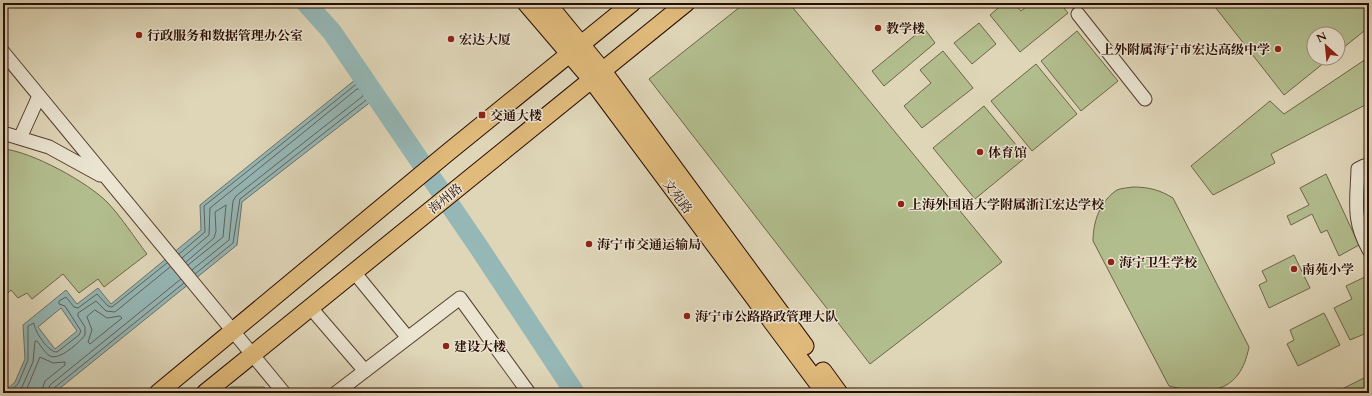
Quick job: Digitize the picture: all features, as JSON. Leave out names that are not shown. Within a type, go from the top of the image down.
[{"type":"main road","name":"文苑路","points":[[526,3],[575,50],[597,75],[839,393]]},
{"type":"main road","name":"文苑路","points":[[547,3],[575,50]]},
{"type":"main road","points":[[158,393],[233,332],[406,186],[632,3]]},
{"type":"main road","name":"海州路","points":[[205,393],[686,3]]},
{"type":"main road","name":"文苑路","points":[[597,75],[825,393]]},
{"type":"street","points":[[1078,14],[1145,99]]},
{"type":"street","points":[[3,52],[284,393]]},
{"type":"street","points":[[20,138],[39,96]]},
{"type":"street","points":[[3,133],[48,147],[106,178]]},
{"type":"street","points":[[1369,168],[1364,166],[1358,169],[1356,219],[1362,238],[1369,250]]},
{"type":"street","points":[[354,272],[408,338]]},
{"type":"street","points":[[336,393],[460,298],[529,393]]},
{"type":"street","points":[[310,307],[365,371]]},
{"type":"green space","points":[[745,3],[789,3],[1002,262],[870,364],[649,79]]},
{"type":"green space","points":[[1004,3],[1014,3],[1021,11],[1031,3],[1060,3],[1068,13],[1020,52],[990,15]]},
{"type":"green space","name":"上外附属海宁市宏达高级中学","points":[[1212,3],[1369,3],[1369,27],[1346,46],[1346,26],[1306,26],[1306,66],[1320,66],[1284,95]]},
{"type":"green space","points":[[979,23],[996,44],[972,64],[954,43]]},
{"type":"green space","points":[[924,28],[935,43],[884,86],[872,71]]},
{"type":"green space","points":[[1077,31],[1118,81],[1081,111],[1041,61]]},
{"type":"green space","points":[[943,51],[973,88],[922,128],[904,106],[931,83],[920,70]]},
{"type":"green space","points":[[1369,57],[1369,103],[1271,154],[1275,163],[1213,195],[1191,166],[1270,101],[1284,114]]},
{"type":"green space","points":[[1036,64],[1077,114],[1032,151],[991,101]]},
{"type":"green space","name":"体育馆","points":[[984,106],[1026,157],[975,199],[933,148]]},
{"type":"green space","points":[[3,149],[29,155],[59,169],[88,186],[108,203],[147,254],[104,287],[98,279],[79,293],[63,274],[32,299],[27,293],[18,298],[11,290],[8,293],[3,289]]},
{"type":"green space","points":[[1326,174],[1359,245],[1339,256],[1327,230],[1321,233],[1312,214],[1291,225],[1287,216],[1309,205],[1300,188]]},
{"type":"green space","points":[[1133,187],[1154,190],[1173,198],[1249,347],[1245,362],[1238,374],[1231,382],[1221,388],[1198,391],[1169,386],[1093,241],[1096,219],[1106,200],[1117,190]]},
{"type":"green space","points":[[1369,187],[1369,242],[1362,207],[1365,194]]},
{"type":"green space","points":[[1294,255],[1310,288],[1269,308],[1259,285],[1267,281],[1262,271]]},
{"type":"green space","points":[[1369,275],[1369,332],[1350,340],[1334,308],[1352,299],[1346,286]]},
{"type":"green space","points":[[1324,313],[1340,345],[1298,366],[1287,344],[1294,340],[1290,330]]},
{"type":"green space","points":[[1364,378],[1369,390],[1363,393],[1334,393]]},
{"type":"green space","points":[[231,387],[264,387],[270,393],[223,393]]},
{"type":"water","points":[[361,75],[377,97],[242,202],[237,245],[54,393],[3,393],[15,382],[25,359],[23,325],[66,290],[77,304],[98,288],[111,304],[201,230],[200,205]],"holes":[[[61,308],[77,331],[55,349],[38,327]]]},
{"type":"waterway","points":[[306,3],[332,32],[480,249],[575,393]]},
{"type":"place","name":"教学楼","points":[[878,28]]},
{"type":"place","name":"行政服务和数据管理办公室","points":[[139,35]]},
{"type":"place","name":"宏达大厦","points":[[451,39]]},
{"type":"place","name":"上外附属海宁市宏达高级中学","points":[[1278,49]]},
{"type":"place","name":"交通大楼","points":[[482,115]]},
{"type":"place","name":"体育馆","points":[[980,152]]},
{"type":"place","name":"上海外国语大学附属浙江宏达学校","points":[[901,204]]},
{"type":"place","name":"海宁市交通运输局","points":[[589,244]]},
{"type":"place","name":"海宁卫生学校","points":[[1111,262]]},
{"type":"place","name":"南苑小学","points":[[1294,269]]},
{"type":"place","name":"海宁市公路路政管理大队","points":[[687,316]]},
{"type":"place","name":"建设大楼","points":[[446,346]]}]
